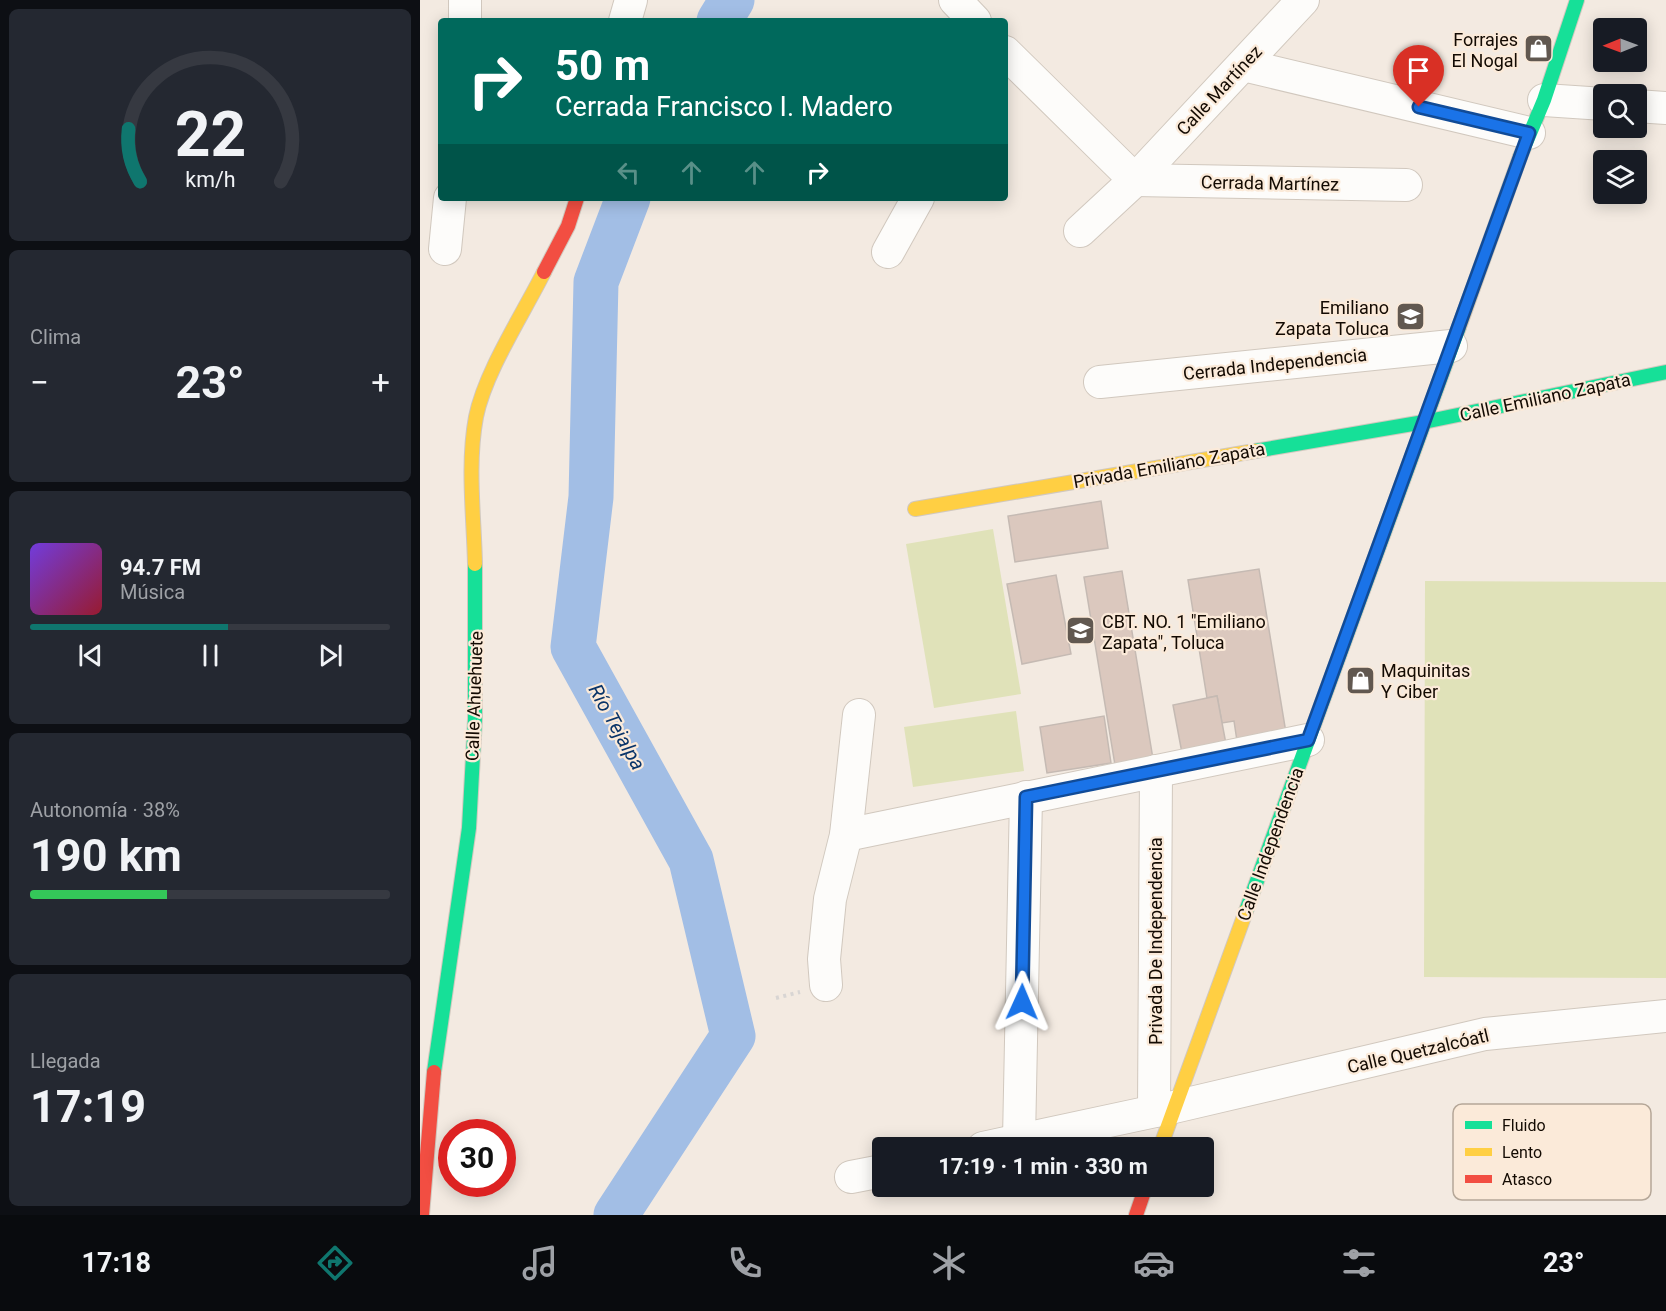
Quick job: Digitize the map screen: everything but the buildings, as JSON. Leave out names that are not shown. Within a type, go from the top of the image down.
[{"type":"street","points":[[465,0],[465,18]]},
{"type":"street","points":[[626,18],[631,0]]},
{"type":"street","points":[[955,0],[972,18]]},
{"type":"street","name":"Calle Martínez","points":[[1080,231],[1135,180],[1303,0]]},
{"type":"street","name":"Calle Independencia","points":[[1161,1137],[1164,1109],[1308,740],[1529,133],[1544,100],[1577,0]]},
{"type":"street","points":[[1008,55],[1135,180]]},
{"type":"street","points":[[1243,65],[1529,133]]},
{"type":"street","points":[[1544,100],[1593,103]]},
{"type":"street","points":[[1647,107],[1666,108]]},
{"type":"street","name":"Cerrada Martínez","points":[[1135,180],[1406,185]]},
{"type":"street","points":[[446,249],[450,201]]},
{"type":"street","name":"Calle Ahuehuete","points":[[422,1215],[425,1154],[449,957],[463,883],[470,801],[476,669],[472,447],[476,417],[485,387],[568,226],[577,201]]},
{"type":"street","points":[[888,252],[916,201]]},
{"type":"street","name":"Cerrada Independencia","points":[[1100,382],[1451,346]]},
{"type":"street","name":"Calle Emiliano Zapata","points":[[1424,422],[1666,372]]},
{"type":"street","name":"Privada Emiliano Zapata","points":[[915,509],[1424,422]]},
{"type":"street","points":[[826,985],[824,958],[831,899],[846,835],[859,715]]},
{"type":"street","points":[[846,835],[1308,740]]},
{"type":"street","name":"Privada De Independencia","points":[[1156,771],[1164,1109]]},
{"type":"street","points":[[1019,1137],[1026,797]]},
{"type":"street","name":"Calle Quetzalcóatl","points":[[1029,1137],[1164,1109],[1485,1034],[1666,1016]]},
{"type":"street","points":[[851,1177],[872,1173]]},
{"type":"street","points":[[1136,1215],[1142,1197]]},
{"type":"green space","points":[[993,529],[1021,694],[934,708],[906,544]]},
{"type":"green space","points":[[1425,581],[1666,582],[1666,978],[1424,977]]},
{"type":"green space","points":[[1016,711],[1024,771],[913,787],[904,727]]},
{"type":"waterway","name":"Río Tejalpa","points":[[721,18],[732,0]]},
{"type":"waterway","name":"Río Tejalpa","points":[[616,1215],[733,1036],[691,860],[573,647],[591,497],[596,282],[627,201]]},
{"type":"traffic: fast","points":[[1520,157],[1544,100],[1577,0]]},
{"type":"traffic: fast","points":[[1246,911],[1459,327]]},
{"type":"traffic: fast","points":[[1255,451],[1424,422],[1666,372]]},
{"type":"traffic: fast","points":[[434,1072],[469,828],[475,719],[475,564]]},
{"type":"traffic: slow","points":[[1459,327],[1520,157]]},
{"type":"traffic: slow","points":[[475,564],[471,472],[476,417],[487,381],[544,272]]},
{"type":"traffic: slow","points":[[915,509],[1255,451]]},
{"type":"traffic: slow","points":[[1164,1137],[1246,911]]},
{"type":"traffic: jam","points":[[544,272],[568,226],[576,201]]},
{"type":"traffic: jam","points":[[422,1215],[434,1072]]},
{"type":"traffic: jam","points":[[1136,1215],[1142,1197]]},
{"type":"place","name":"Forrajes El Nogal","points":[[1539,49]]},
{"type":"place","name":"Emiliano Zapata Toluca","points":[[1410,317]]},
{"type":"place","name":"CBT. NO. 1 \"Emiliano Zapata\", Toluca","points":[[1081,631]]},
{"type":"place","name":"Maquinitas Y Ciber","points":[[1360,680]]},
{"type":"route","points":[[1022,1002],[1026,797],[1308,740],[1529,133],[1419,107]]}]
